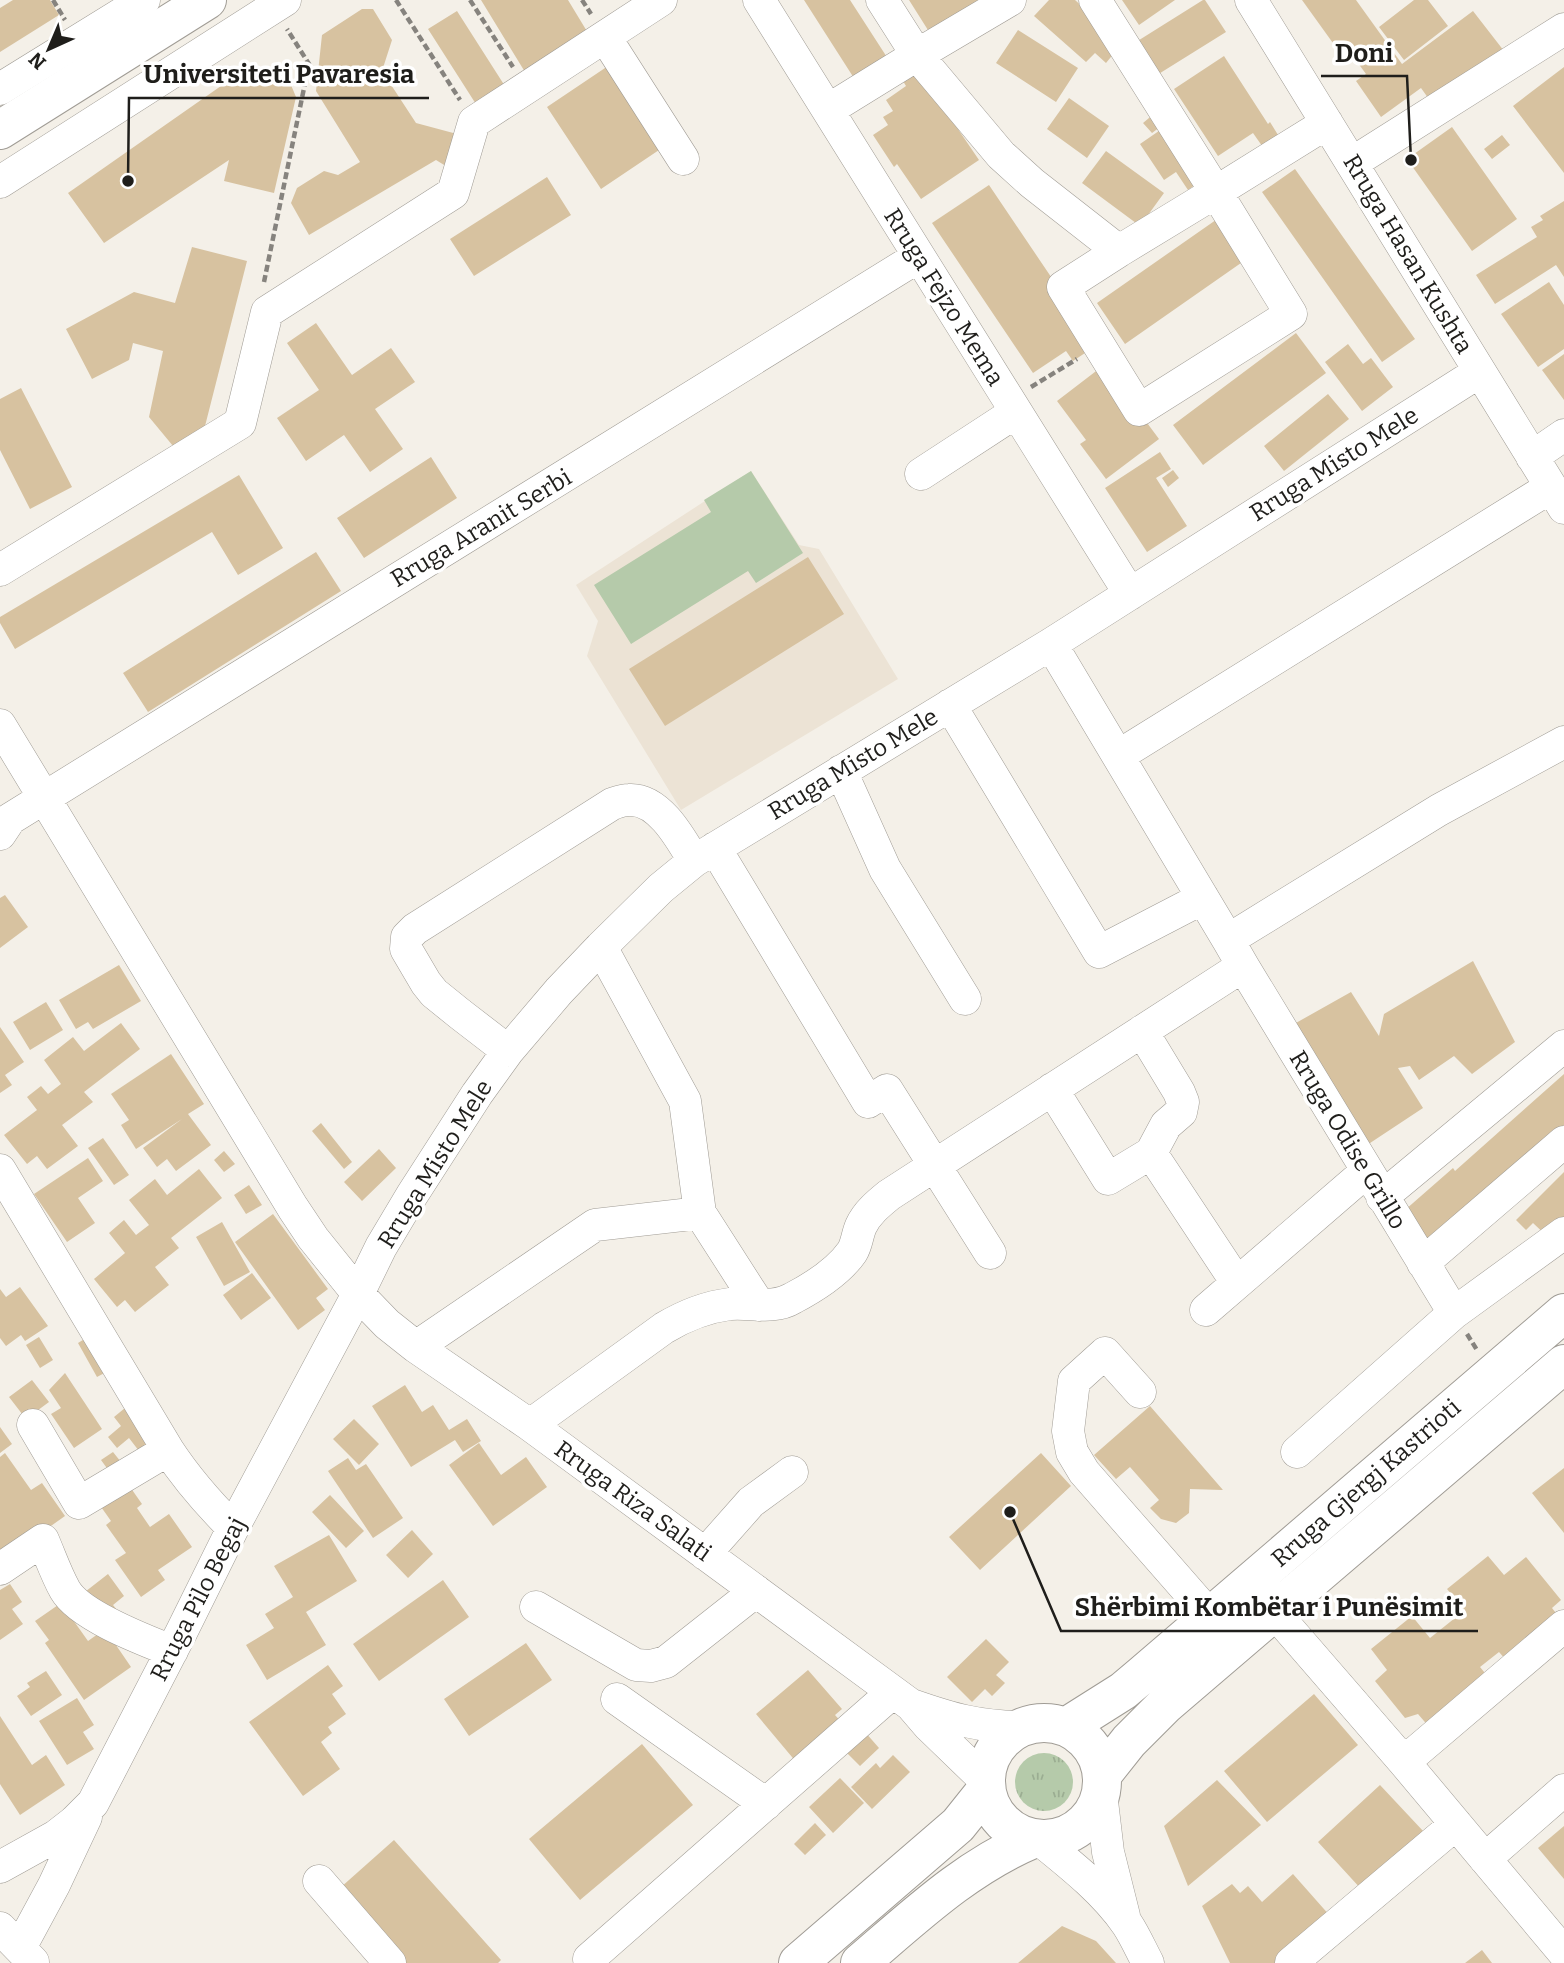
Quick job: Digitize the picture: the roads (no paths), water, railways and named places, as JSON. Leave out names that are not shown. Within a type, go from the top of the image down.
[{"type":"main road","points":[[0,130],[207,0]]},
{"type":"main road","name":"Rruga Gjergj Kastrioti","points":[[1066,1727],[1122,1691],[1564,1313]]},
{"type":"main road","name":"Rruga Gjergj Kastrioti","points":[[1102,1784],[1129,1741],[1146,1723],[1564,1364]]},
{"type":"main road","points":[[1036,1723],[1052,1723],[1066,1727],[1090,1746],[1098,1760],[1102,1784],[1097,1807],[1080,1828],[1054,1839],[1036,1839],[1016,1832],[1002,1822],[992,1807],[986,1786],[987,1767],[992,1754],[1010,1734],[1036,1723]]},
{"type":"main road","points":[[798,1963],[958,1825],[986,1786]]},
{"type":"main road","points":[[860,1963],[968,1873],[1009,1849],[1036,1839]]},
{"type":"street","points":[[0,89],[144,0]]},
{"type":"street","points":[[0,570],[240,422],[267,312],[453,193],[474,122],[661,0]]},
{"type":"street","name":"Rruga Fejzo Mema","points":[[759,0],[1130,594]]},
{"type":"street","points":[[883,0],[917,55],[1001,155],[1032,183],[1119,251]]},
{"type":"street","points":[[828,110],[1010,0]]},
{"type":"street","points":[[1095,0],[1216,192],[1291,314],[1139,410],[1063,287],[1119,251],[1216,192],[1328,122]]},
{"type":"street","name":"Rruga Hasan Kushta","points":[[1251,0],[1557,497]]},
{"type":"street","points":[[0,182],[279,4]]},
{"type":"street","points":[[1352,163],[1564,29]]},
{"type":"street","points":[[605,37],[683,159]]},
{"type":"street","name":"Rruga Aranit Serbi","points":[[0,834],[10,819],[918,257]]},
{"type":"street","name":"Rruga Misto Mele","points":[[358,1294],[381,1247],[412,1195],[508,1051],[559,991],[661,888],[705,854],[1130,594],[1479,372]]},
{"type":"street","points":[[921,474],[1012,407]]},
{"type":"street","points":[[1532,457],[1564,435]]},
{"type":"street","points":[[1118,755],[1557,497]]},
{"type":"street","name":"Rruga Odise Grillo","points":[[1051,643],[1235,953],[1454,1313]]},
{"type":"street","points":[[950,705],[1099,952],[1203,898]]},
{"type":"street","name":"Rruga Riza Salati","points":[[0,725],[293,1208],[313,1238],[358,1294],[387,1324],[416,1346],[530,1425],[902,1698]]},
{"type":"street","points":[[530,1425],[684,1316],[731,1304],[773,1305],[792,1300],[839,1268],[854,1249],[861,1227],[871,1210],[889,1195],[1142,1031],[1235,953],[1439,810],[1564,742]]},
{"type":"street","points":[[841,771],[885,869],[965,999]]},
{"type":"street","points":[[508,1051],[460,1014],[426,983],[406,949],[407,937],[415,929],[612,804],[631,800],[649,805],[665,818],[678,834],[705,854],[868,1102],[887,1090],[990,1253]]},
{"type":"street","points":[[601,947],[685,1101],[701,1213],[759,1305]]},
{"type":"street","points":[[1052,1089],[1108,1179],[1151,1153],[1166,1125],[1181,1112],[1182,1102],[1179,1091],[1142,1031]]},
{"type":"street","points":[[1206,1310],[1237,1283],[1564,1046]]},
{"type":"street","points":[[1423,1263],[1564,1142]]},
{"type":"street","points":[[1151,1153],[1237,1283]]},
{"type":"street","points":[[0,1170],[168,1450],[197,1490],[233,1528]]},
{"type":"street","points":[[416,1346],[595,1224],[701,1213]]},
{"type":"street","points":[[1297,1452],[1454,1313],[1564,1233]]},
{"type":"street","name":"Rruga Pilo Begaj","points":[[0,1867],[56,1836],[93,1803],[233,1528],[358,1294]]},
{"type":"street","points":[[1140,1392],[1105,1353],[1074,1381],[1068,1432],[1072,1452],[1084,1472],[1210,1616]]},
{"type":"street","points":[[33,1425],[79,1503],[168,1450]]},
{"type":"street","points":[[705,1554],[751,1502],[792,1472]]},
{"type":"street","points":[[0,1569],[43,1540],[66,1592],[90,1613],[172,1651]]},
{"type":"street","points":[[536,1607],[636,1665],[651,1666],[666,1662],[756,1591]]},
{"type":"street","points":[[1274,1612],[1564,1953]]},
{"type":"street","points":[[1404,1762],[1564,1626]]},
{"type":"street","points":[[902,1698],[940,1715],[992,1727],[1022,1727]]},
{"type":"street","points":[[902,1698],[986,1786]]},
{"type":"street","points":[[589,1959],[766,1804],[902,1698]]},
{"type":"street","points":[[617,1699],[766,1804]]},
{"type":"street","points":[[1102,1784],[1108,1852],[1126,1924]]},
{"type":"street","points":[[1485,1858],[1564,1790]]},
{"type":"street","points":[[18,1946],[54,1885],[93,1803]]},
{"type":"street","points":[[1298,1961],[1456,1824]]},
{"type":"street","points":[[1036,1839],[1080,1873],[1126,1924],[1148,1963]]},
{"type":"street","points":[[319,1881],[390,1963]]},
{"type":"place","name":"Doni","points":[[1411,160]]},
{"type":"place","name":"Universiteti Pavaresia","points":[[128,181]]},
{"type":"place","name":"Shërbimi Kombëtar i Punësimit","points":[[1010,1512]]}]
